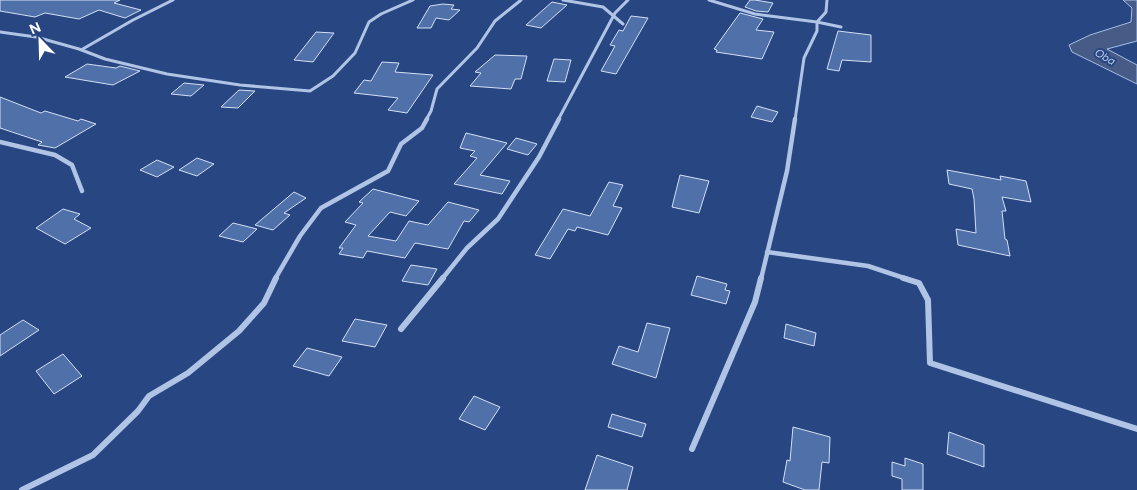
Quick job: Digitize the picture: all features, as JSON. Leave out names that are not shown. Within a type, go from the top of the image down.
[{"type":"street","points":[[81,50],[133,20],[173,0]]},
{"type":"street","points":[[0,32],[36,37],[81,50],[113,62],[166,74],[240,85],[310,92],[333,76],[355,53],[369,22],[381,14],[413,0]]},
{"type":"street","points":[[22,490],[93,455],[138,411],[149,396],[188,373],[239,331],[264,303],[281,267],[300,236],[321,208],[388,171],[401,144],[422,128],[431,110],[437,89],[477,48],[495,21],[521,0]]},
{"type":"street","points":[[563,0],[603,6],[615,13],[623,24]]},
{"type":"street","points":[[401,329],[467,248],[498,219],[539,157],[615,13],[628,0]]},
{"type":"street","points":[[710,0],[755,14],[841,27]]},
{"type":"street","points":[[692,449],[755,302],[787,171],[804,58],[817,30],[817,22],[826,12],[826,0]]},
{"type":"street","points":[[0,142],[55,155],[72,165],[82,191]]},
{"type":"street","points":[[767,252],[868,266],[919,283],[928,300],[930,363],[1137,429]]},
{"type":"water","name":"Oba","points":[[1123,0],[1137,0],[1137,41],[1107,49],[1137,65],[1137,84],[1072,52],[1069,45],[1090,35],[1131,22],[1132,8]]},
{"type":"building","points":[[0,0],[120,0],[114,3],[141,10],[125,18],[99,10],[79,19],[45,13],[35,17],[0,11]]},
{"type":"building","points":[[750,0],[773,3],[768,12],[756,11],[745,7]]},
{"type":"building","points":[[552,2],[567,5],[541,28],[526,25]]},
{"type":"building","points":[[454,5],[451,9],[460,10],[449,20],[436,18],[431,28],[417,28],[430,6]]},
{"type":"building","points":[[740,13],[763,19],[756,30],[774,32],[762,59],[716,52],[717,50],[714,49]]},
{"type":"building","points":[[631,16],[648,18],[616,74],[601,71],[615,46],[610,45],[619,30],[623,31]]},
{"type":"building","points":[[838,31],[871,35],[871,62],[842,60],[839,71],[827,69]]},
{"type":"building","points":[[316,32],[334,33],[313,62],[294,60]]},
{"type":"building","points":[[495,55],[527,56],[521,79],[515,79],[511,89],[470,86],[481,73],[475,72]]},
{"type":"building","points":[[554,59],[571,60],[565,82],[547,81]]},
{"type":"building","points":[[382,62],[399,63],[395,72],[433,75],[407,113],[388,110],[398,98],[354,93],[364,80],[371,81]]},
{"type":"building","points":[[87,64],[116,68],[120,66],[140,71],[113,85],[65,77]]},
{"type":"building","points":[[184,83],[204,85],[191,96],[171,94]]},
{"type":"building","points":[[239,90],[255,91],[238,108],[221,107]]},
{"type":"building","points":[[0,97],[41,113],[45,111],[78,121],[81,119],[96,124],[55,148],[38,145],[42,142],[0,128]]},
{"type":"building","points":[[757,106],[778,112],[772,122],[751,117]]},
{"type":"building","points":[[466,133],[507,143],[480,175],[510,181],[502,194],[454,184],[477,158],[470,156],[475,151],[460,148]]},
{"type":"building","points":[[516,138],[537,144],[528,155],[507,149]]},
{"type":"building","points":[[197,158],[214,164],[197,176],[179,170]]},
{"type":"building","points":[[157,160],[174,167],[157,177],[140,170]]},
{"type":"building","points":[[947,170],[1001,180],[1000,176],[1026,181],[1031,202],[1002,197],[1006,211],[1002,211],[1005,239],[1007,240],[1010,256],[958,245],[956,229],[976,233],[974,199],[972,189],[949,184]]},
{"type":"building","points":[[680,175],[709,181],[699,213],[672,207]]},
{"type":"building","points":[[609,182],[623,185],[613,206],[622,208],[608,235],[577,227],[575,231],[568,229],[550,259],[535,255],[563,209],[590,216]]},
{"type":"building","points":[[373,189],[419,201],[406,216],[390,212],[368,236],[396,241],[409,221],[428,225],[448,202],[479,210],[469,222],[464,221],[448,249],[415,243],[405,258],[367,251],[363,258],[339,254],[343,248],[339,248],[356,225],[345,222],[363,203],[359,202]]},
{"type":"building","points":[[294,192],[306,198],[284,213],[290,215],[273,230],[255,225]]},
{"type":"building","points":[[63,209],[80,214],[74,219],[91,228],[65,244],[36,228]]},
{"type":"building","points":[[233,223],[257,229],[243,242],[219,236]]},
{"type":"building","points":[[411,265],[437,269],[428,285],[402,281]]},
{"type":"building","points":[[697,276],[727,284],[725,290],[730,291],[726,304],[691,295]]},
{"type":"building","points":[[355,319],[387,325],[375,347],[342,341]]},
{"type":"building","points":[[23,320],[39,330],[0,356],[0,335]]},
{"type":"building","points":[[647,323],[670,328],[656,378],[612,364],[619,346],[638,352]]},
{"type":"building","points":[[786,324],[816,333],[814,346],[784,338]]},
{"type":"building","points":[[307,348],[342,357],[329,376],[293,366]]},
{"type":"building","points":[[63,354],[82,376],[54,394],[36,371]]},
{"type":"building","points":[[474,396],[500,407],[485,430],[459,419]]},
{"type":"building","points":[[612,414],[646,424],[642,437],[608,427]]},
{"type":"building","points":[[793,427],[830,437],[829,463],[822,462],[819,490],[805,490],[783,482],[787,460],[790,461]]},
{"type":"building","points":[[949,432],[984,445],[984,467],[947,454]]},
{"type":"building","points":[[597,455],[633,467],[627,490],[585,490]]},
{"type":"building","points":[[905,458],[923,464],[923,490],[902,490],[902,479],[892,476],[892,462],[905,466]]}]
